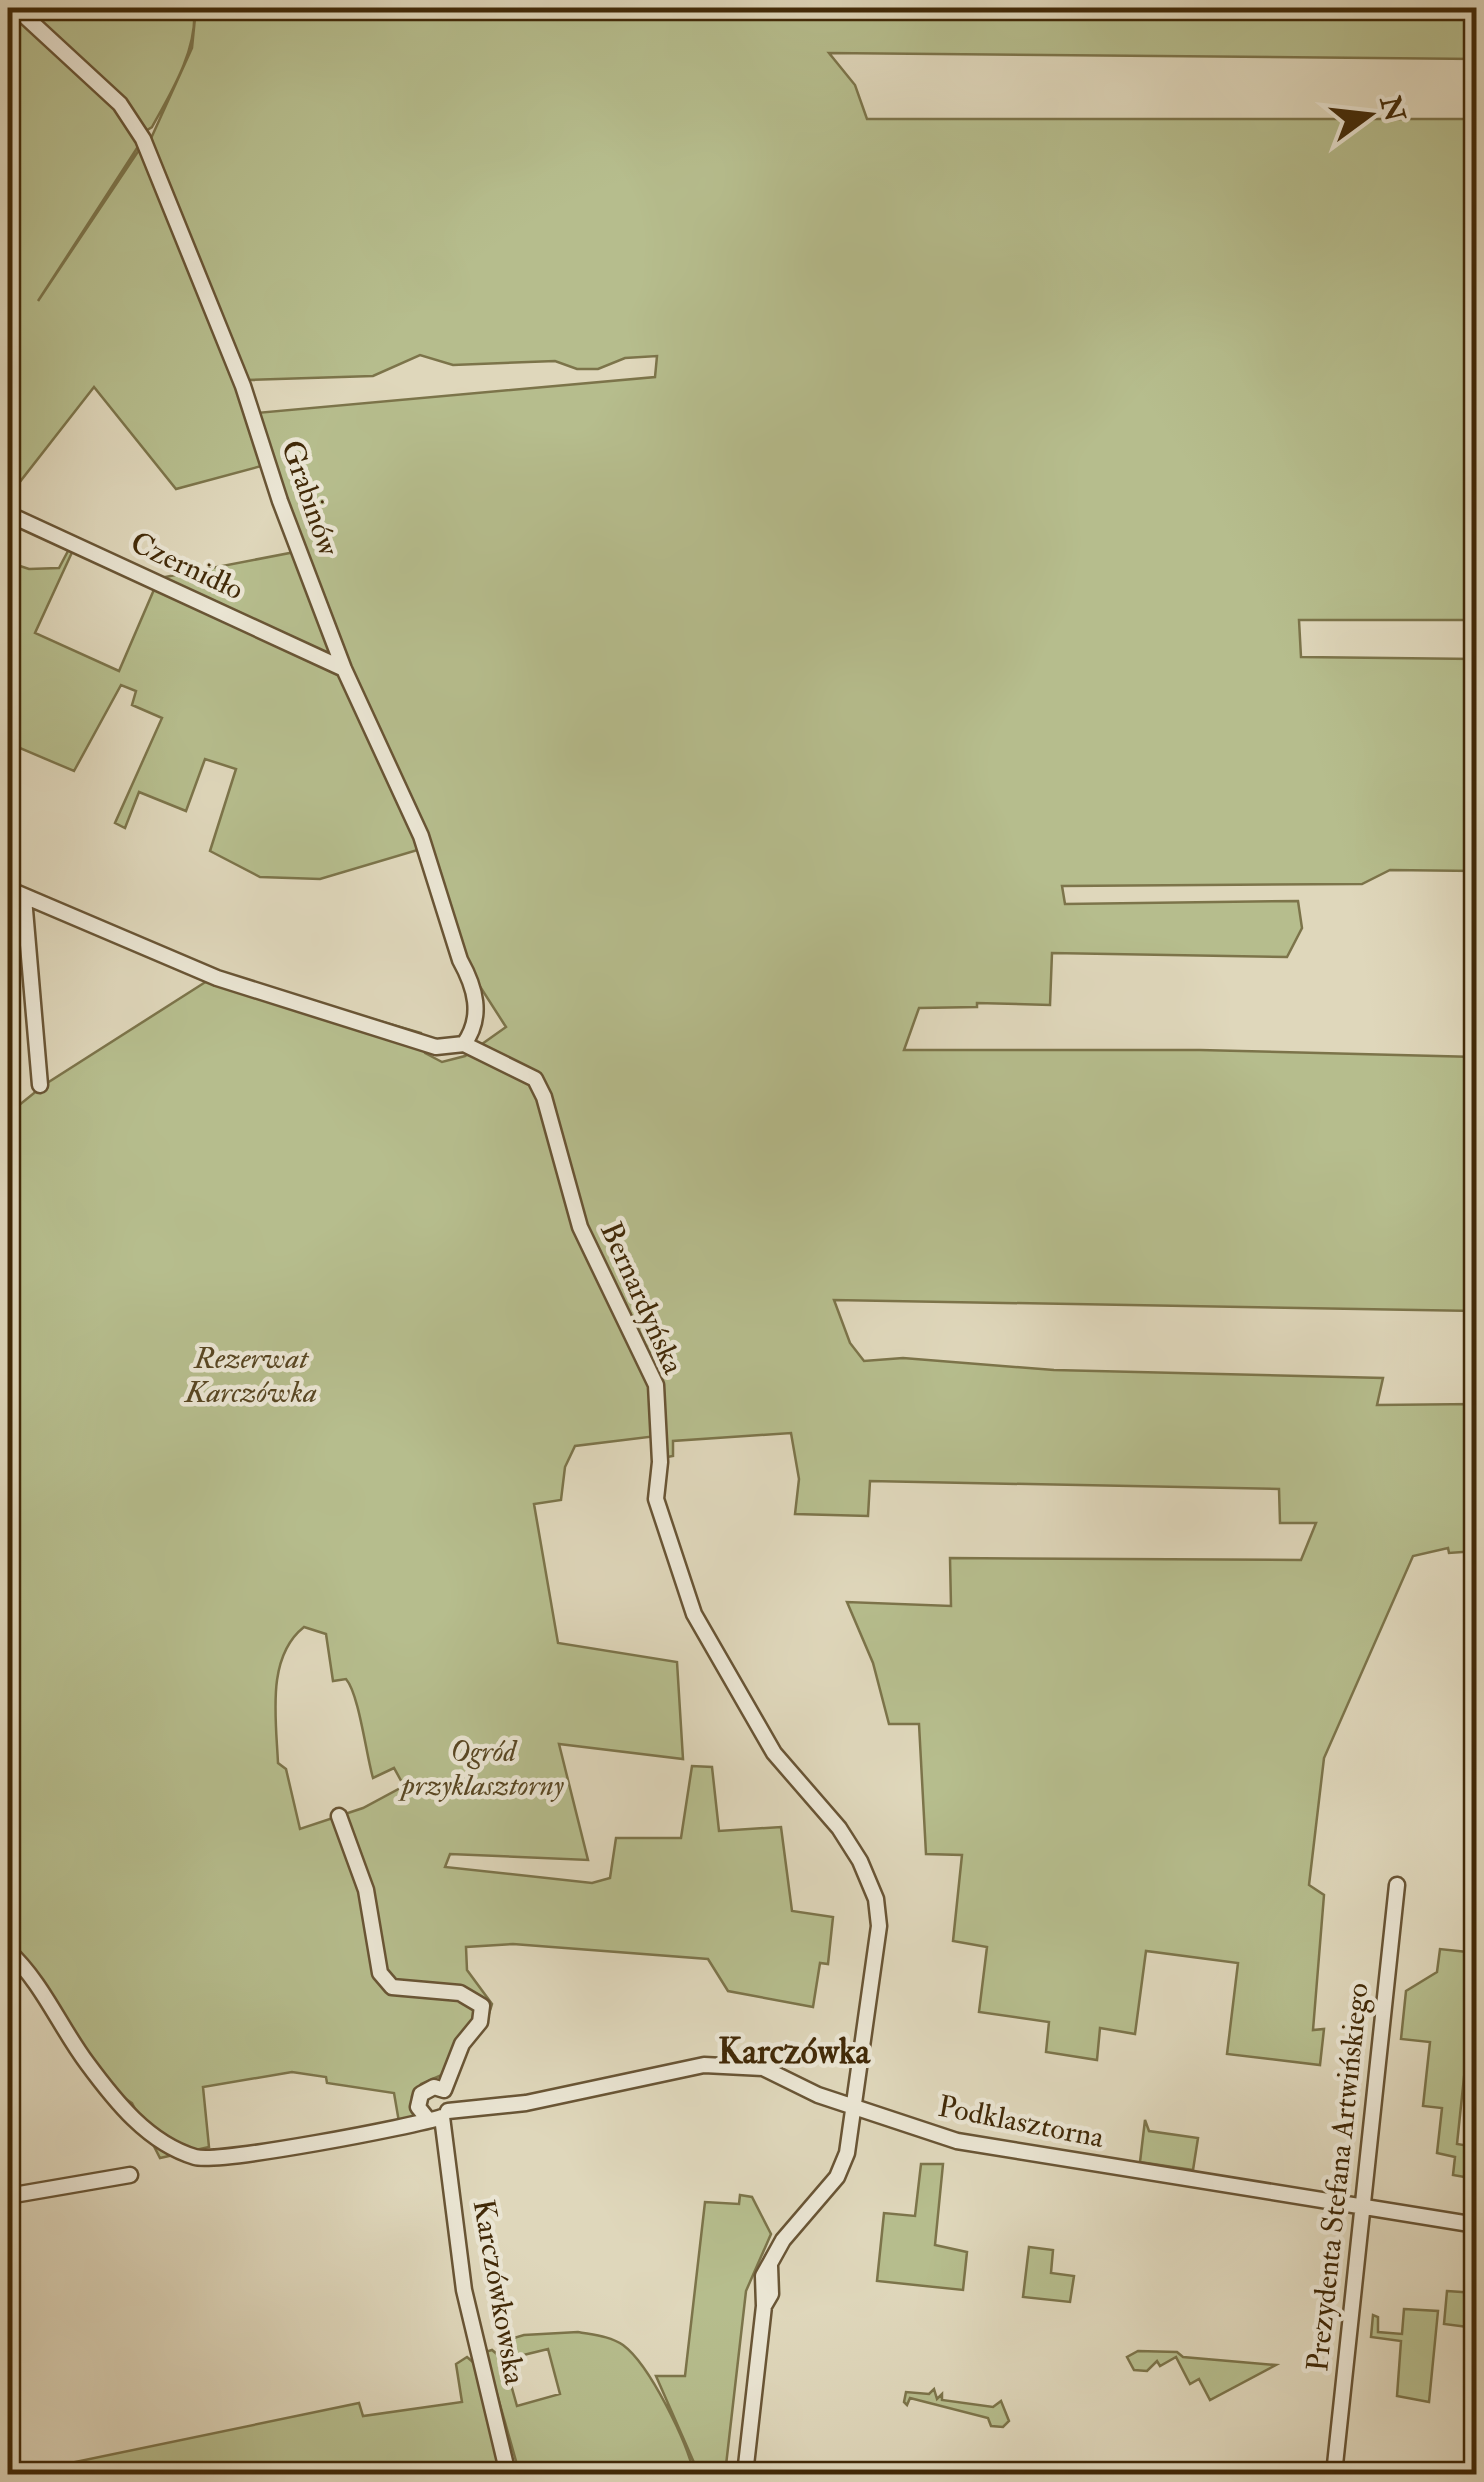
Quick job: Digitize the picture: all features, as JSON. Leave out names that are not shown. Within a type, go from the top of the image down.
[{"type":"street","name":"Grabinów","points":[[16,8],[120,104],[143,139],[243,386],[280,501],[344,669],[400,782],[460,960],[474,985],[475,1010],[464,1044]]},
{"type":"street","name":"Czernidło","points":[[8,514],[344,669]]},
{"type":"street","name":"Bernardyńska","points":[[8,888],[24,898],[243,987],[436,1047],[464,1044],[534,1078],[544,1097],[580,1227],[656,1385],[660,1462],[656,1499],[694,1614],[774,1753],[834,1822],[871,1885],[879,1926],[867,1992],[856,2107],[839,2173],[783,2240],[762,2276],[764,2306],[745,2474]]},
{"type":"street","points":[[24,898],[40,1085]]},
{"type":"street","points":[[339,1816],[366,1890],[380,1973],[392,1987],[460,1993],[482,2006],[480,2022],[462,2044],[444,2090]]},
{"type":"street","name":"Prezydenta Stefana Artwińskiego","points":[[1334,2474],[1396,1885]]},
{"type":"street","name":"Podklasztorna","points":[[8,1951],[25,1968],[86,2061],[136,2123],[188,2153],[206,2158],[418,2124],[439,2115],[534,2101],[722,2063],[763,2068],[818,2095],[957,2141],[1476,2225]]},
{"type":"street","points":[[429,2088],[444,2090],[450,2100],[439,2115],[418,2107],[421,2094],[429,2088]]},
{"type":"street","name":"Karczówkowska","points":[[439,2115],[464,2290],[508,2474]]},
{"type":"street","points":[[8,2196],[130,2175]]},
{"type":"green space","points":[[8,8],[13,8],[47,45],[118,106],[141,142],[38,301],[141,147],[194,274],[148,145],[192,48],[196,8],[1476,8],[1476,59],[829,53],[855,85],[867,119],[1476,119],[1476,620],[1299,620],[1301,657],[1476,659],[1476,871],[1390,870],[1362,884],[1062,886],[1065,904],[1298,901],[1302,928],[1287,957],[1052,953],[1050,1005],[977,1003],[977,1007],[919,1008],[904,1050],[1200,1050],[1476,1057],[1476,1311],[834,1300],[850,1343],[864,1361],[903,1358],[1054,1370],[1383,1378],[1377,1405],[1476,1404],[1476,1551],[1449,1553],[1448,1548],[1413,1556],[1324,1758],[1309,1885],[1324,1895],[1313,2030],[1324,2029],[1320,2065],[1227,2054],[1238,1963],[1146,1951],[1135,2034],[1100,2028],[1097,2060],[1046,2052],[1049,2022],[979,2012],[987,1947],[953,1941],[962,1855],[926,1854],[919,1724],[889,1724],[873,1663],[847,1602],[951,1606],[950,1558],[1301,1560],[1316,1523],[1280,1523],[1279,1489],[870,1481],[868,1516],[795,1514],[799,1479],[791,1433],[673,1441],[673,1456],[667,1457],[658,1380],[586,1229],[553,1132],[548,1138],[574,1216],[653,1385],[657,1436],[575,1446],[565,1467],[561,1500],[534,1504],[558,1643],[677,1662],[683,1759],[559,1744],[588,1860],[450,1854],[445,1867],[592,1883],[610,1878],[616,1838],[681,1838],[692,1766],[712,1767],[719,1831],[781,1827],[792,1911],[833,1917],[828,1964],[820,1963],[813,2007],[728,1991],[708,1959],[513,1944],[466,1947],[467,1970],[492,2004],[488,2017],[484,2004],[473,1993],[471,1999],[478,2015],[460,2037],[444,2074],[421,2084],[412,2096],[414,2119],[399,2122],[394,2093],[327,2083],[326,2077],[292,2072],[203,2087],[209,2147],[160,2158],[132,2103],[105,2085],[28,1972],[8,1955],[8,1114],[44,1085],[218,974],[421,1033],[425,1053],[442,1062],[465,1056],[506,1027],[463,960],[425,837],[344,662],[256,413],[655,377],[657,356],[625,358],[598,369],[577,369],[555,361],[453,365],[420,355],[373,376],[245,380],[209,298],[205,303],[237,378],[265,465],[176,489],[94,387],[8,497]],"holes":[[[304,1627],[326,1634],[333,1681],[346,1679],[351,1687],[373,1778],[394,1768],[404,1786],[363,1808],[300,1829],[286,1769],[278,1763],[276,1689],[292,1640]]]},
{"type":"green space","points":[[20,8],[194,8],[187,55],[152,127],[144,132]]},
{"type":"green space","points":[[74,548],[35,633],[119,671],[156,585],[341,671],[421,849],[320,879],[260,877],[210,851],[236,769],[205,759],[186,811],[139,792],[125,828],[115,823],[162,718],[132,705],[136,691],[121,685],[74,771],[8,743],[8,562],[29,569],[59,568],[69,549]]},
{"type":"green space","points":[[295,552],[335,660],[160,578]]},
{"type":"green space","points":[[1472,1889],[1476,1889],[1476,2080],[1464,2077],[1457,2144],[1476,2147],[1476,2179],[1453,2175],[1455,2157],[1437,2153],[1442,2108],[1423,2106],[1430,2042],[1401,2039],[1406,1991],[1437,1972],[1440,1949],[1468,1952]]},
{"type":"green space","points":[[1145,2120],[1149,2131],[1198,2138],[1193,2170],[1140,2162]]},
{"type":"green space","points":[[921,2164],[943,2164],[935,2245],[967,2252],[963,2290],[877,2281],[884,2213],[915,2216]]},
{"type":"green space","points":[[740,2195],[752,2197],[771,2234],[746,2291],[725,2474],[699,2474],[656,2376],[685,2376],[705,2202],[739,2204]]},
{"type":"green space","points":[[1029,2247],[1053,2250],[1051,2273],[1074,2276],[1070,2302],[1023,2297]]},
{"type":"green space","points":[[1447,2291],[1476,2293],[1476,2328],[1444,2324]]},
{"type":"green space","points":[[1404,2309],[1438,2311],[1429,2402],[1397,2396],[1401,2341],[1371,2337],[1373,2315],[1378,2317],[1378,2332],[1402,2334]]},
{"type":"green space","points":[[578,2332],[613,2340],[634,2355],[666,2405],[694,2474],[520,2474],[533,2464],[518,2468],[485,2352],[492,2350],[504,2360],[517,2406],[560,2394],[548,2349],[511,2358],[497,2343],[524,2335]]},
{"type":"green space","points":[[1138,2351],[1276,2365],[1210,2400],[1199,2379],[1190,2384],[1176,2357],[1160,2366],[1157,2361],[1147,2371],[1134,2370],[1127,2357]]},
{"type":"green space","points":[[467,2357],[474,2363],[502,2474],[51,2474],[51,2467],[359,2403],[363,2416],[462,2402],[456,2364]]},
{"type":"green space","points":[[934,2389],[937,2399],[942,2394],[942,2400],[993,2407],[1001,2401],[1009,2421],[1003,2427],[991,2426],[988,2418],[910,2398],[907,2405],[904,2402],[906,2392],[929,2394]]},
{"type":"district","name":"Karczówka","points":[[794,2052]]},
{"type":"park label","name":"Rezerwat Karczówka","points":[[251,1375]]},
{"type":"park label","name":"Ogród przyklasztorny","points":[[483,1768]]}]
